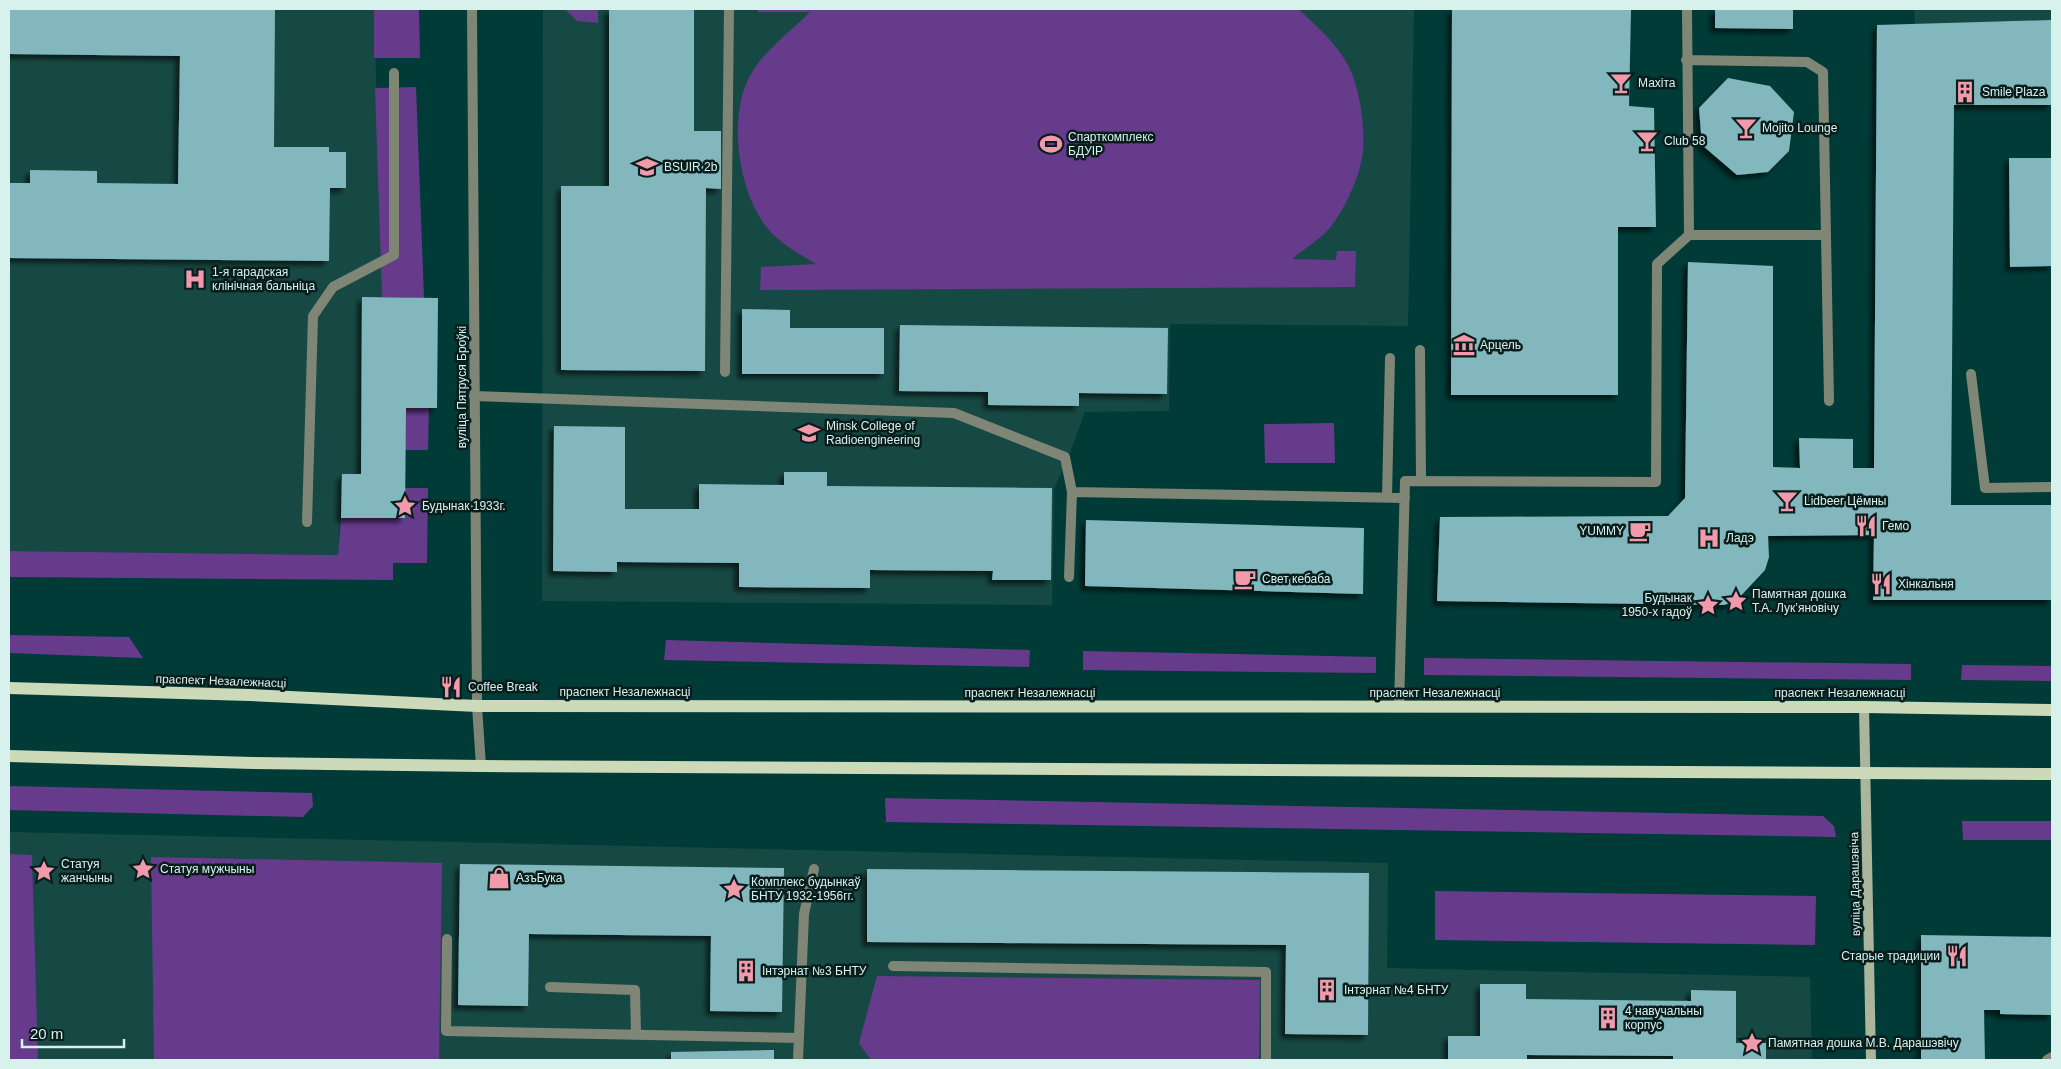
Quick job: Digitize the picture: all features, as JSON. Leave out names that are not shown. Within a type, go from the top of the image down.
[{"type":"main road","name":"праспект Незалежнасці","points":[[9,688],[249,695],[477,706],[1864,707],[2052,710]]},
{"type":"main road","name":"вуліца Дарашэвіча","points":[[1864,707],[1872,1060]]},
{"type":"main road","points":[[9,756],[253,763],[481,766],[2052,774]]},
{"type":"street","name":"вуліца Пятруся Броўкі","points":[[472,9],[477,706],[481,766]]},
{"type":"street","points":[[724,372],[729,9]]},
{"type":"street","points":[[1688,9],[1686,60],[1689,235]]},
{"type":"street","points":[[1686,60],[1807,62],[1823,72],[1829,402]]},
{"type":"street","points":[[307,522],[313,316],[333,287],[394,255],[394,73]]},
{"type":"street","points":[[1399,707],[1405,481],[1656,482],[1657,264],[1689,235],[1826,235]]},
{"type":"street","points":[[1420,350],[1421,480]]},
{"type":"street","points":[[1388,497],[1390,358]]},
{"type":"street","points":[[1972,374],[1985,488],[2052,487]]},
{"type":"street","points":[[474,396],[954,413],[1065,457],[1072,492],[1069,577]]},
{"type":"street","points":[[1072,492],[1405,498]]},
{"type":"street","points":[[798,1060],[797,1038],[804,914],[814,869]]},
{"type":"street","points":[[447,938],[446,1031],[604,1036],[636,1034],[797,1038]]},
{"type":"street","points":[[893,966],[1266,972],[1266,1060]]},
{"type":"street","points":[[550,987],[635,990],[636,1034]]},
{"type":"street","points":[[2047,1060],[2052,1057]]},
{"type":"shaded area","name":"1-я гарадская клінічная бальніца","points":[[9,9],[374,9],[382,297],[363,297],[361,474],[342,474],[338,555],[9,551]]},
{"type":"shaded area","points":[[374,9],[419,9],[420,58],[374,58]]},
{"type":"shaded area","points":[[543,9],[1414,9],[1408,326],[1170,324],[1169,411],[1085,412],[1054,489],[1052,605],[542,601]]},
{"type":"shaded area","points":[[565,9],[598,9],[598,23],[577,21]]},
{"type":"shaded area","name":"Спарткомплекс БДУІР","points":[[758,9],[1298,9],[1319,28],[1348,65],[1359,96],[1363,151],[1355,183],[1338,217],[1321,237],[1292,259],[1336,260],[1337,251],[1356,251],[1355,287],[760,290],[761,267],[816,264],[789,247],[765,225],[756,210],[743,175],[738,136],[742,98],[747,82],[759,62],[775,44],[810,12],[758,12]]},
{"type":"shaded area","points":[[1914,9],[2052,9],[2052,20],[1915,24]]},
{"type":"shaded area","points":[[416,87],[424,298],[382,297],[375,88]]},
{"type":"shaded area","points":[[406,408],[429,408],[428,450],[405,450]]},
{"type":"shaded area","points":[[1334,423],[1335,463],[1265,463],[1264,424]]},
{"type":"shaded area","points":[[405,488],[428,488],[427,563],[393,563],[393,580],[9,577],[9,551],[338,555],[341,518],[405,518]]},
{"type":"shaded area","points":[[9,635],[129,637],[143,658],[9,653]]},
{"type":"shaded area","points":[[666,640],[1030,650],[1029,667],[664,660]]},
{"type":"shaded area","points":[[1083,651],[1376,657],[1376,673],[1083,670]]},
{"type":"shaded area","points":[[1424,658],[1911,664],[1911,680],[1424,675]]},
{"type":"shaded area","points":[[1962,665],[2052,666],[2052,681],[1961,680]]},
{"type":"shaded area","points":[[9,786],[312,793],[313,806],[303,817],[9,810]]},
{"type":"shaded area","points":[[885,798],[1823,816],[1834,826],[1836,837],[886,822]]},
{"type":"shaded area","points":[[1962,821],[2052,821],[2052,840],[1963,840]]},
{"type":"shaded area","points":[[9,832],[1388,863],[1387,968],[1810,977],[1812,1060],[9,1060]]},
{"type":"shaded area","points":[[9,854],[32,855],[38,1060],[9,1060]]},
{"type":"shaded area","points":[[151,857],[442,863],[439,1060],[154,1060]]},
{"type":"shaded area","points":[[1435,891],[1816,896],[1815,945],[1435,940]]},
{"type":"shaded area","points":[[877,976],[1260,980],[1259,1060],[871,1060],[859,1043]]},
{"type":"building","points":[[9,9],[275,9],[274,147],[329,147],[329,152],[346,152],[346,188],[330,188],[329,261],[9,258],[9,183],[30,183],[30,170],[97,171],[97,183],[178,184],[180,56],[9,54]]},
{"type":"building","points":[[609,9],[694,9],[694,131],[721,131],[721,189],[706,188],[705,371],[561,370],[561,186],[609,186]]},
{"type":"building","points":[[1452,9],[1631,10],[1629,106],[1654,108],[1656,227],[1618,227],[1618,395],[1451,395]]},
{"type":"building","points":[[1715,9],[1793,9],[1793,29],[1715,28]]},
{"type":"building","points":[[2052,20],[2052,105],[1954,105],[1951,505],[2052,505],[2052,600],[1873,600],[1874,535],[1768,536],[1769,557],[1765,570],[1736,601],[1724,605],[1437,601],[1440,517],[1668,516],[1685,498],[1688,262],[1773,266],[1773,467],[1800,468],[1799,438],[1853,439],[1853,468],[1874,468],[1877,25]]},
{"type":"building","name":"Mojito Lounge","points":[[1728,78],[1770,86],[1794,112],[1789,151],[1768,172],[1737,175],[1702,145],[1699,108]]},
{"type":"building","points":[[2009,158],[2052,158],[2052,266],[2010,267]]},
{"type":"building","points":[[362,297],[438,298],[437,408],[406,408],[405,518],[341,518],[342,474],[361,474]]},
{"type":"building","points":[[742,309],[790,310],[790,328],[884,328],[884,374],[742,374]]},
{"type":"building","points":[[900,325],[1168,328],[1167,394],[1079,393],[1079,406],[988,405],[988,392],[899,391]]},
{"type":"building","points":[[554,426],[625,427],[625,509],[699,509],[699,484],[784,485],[784,472],[827,472],[827,486],[1052,488],[1051,580],[992,580],[993,571],[870,570],[870,588],[739,587],[739,563],[617,562],[617,572],[553,571]]},
{"type":"building","points":[[1086,520],[1364,528],[1363,594],[1085,586]]},
{"type":"building","name":"Інтэрнат №3 БНТУ","points":[[460,864],[784,868],[782,1012],[710,1011],[711,936],[529,934],[528,1006],[458,1005]]},
{"type":"building","name":"Інтэрнат №4 БНТУ","points":[[867,869],[1369,873],[1368,1035],[1285,1034],[1286,945],[867,942]]},
{"type":"building","points":[[1921,935],[2052,937],[2052,1015],[2000,1014],[2000,1010],[1984,1010],[1985,1060],[1921,1060]]},
{"type":"building","name":"4 навучальны корпус","points":[[1480,984],[1526,984],[1526,999],[1691,1001],[1691,990],[1736,991],[1736,1043],[1766,1043],[1766,1060],[1673,1060],[1673,1056],[1527,1055],[1527,1060],[1448,1060],[1448,1036],[1480,1036]]},
{"type":"building","points":[[774,1050],[774,1060],[671,1060],[671,1052]]},
{"type":"place","name":"Махіта","points":[[1621,83]]},
{"type":"place","name":"Smile Plaza","points":[[1965,92]]},
{"type":"place","name":"Mojito Lounge","points":[[1746,128]]},
{"type":"place","name":"Club 58","points":[[1647,141]]},
{"type":"place","name":"Спарткомплекс БДУІР","points":[[1051,144]]},
{"type":"place","name":"BSUIR 2b","points":[[647,167]]},
{"type":"place","name":"1-я гарадская клінічная бальніца","points":[[195,279]]},
{"type":"place","name":"Арцель","points":[[1464,345]]},
{"type":"place","name":"Minsk College of Radioengineering","points":[[809,433]]},
{"type":"place","name":"Lidbeer Цёмны","points":[[1787,501]]},
{"type":"place","name":"Будынак 1933г.","points":[[405,506]]},
{"type":"place","name":"Гемо","points":[[1866,526]]},
{"type":"place","name":"YUMMY","points":[[1640,531]]},
{"type":"place","name":"Ладэ","points":[[1709,538]]},
{"type":"place","name":"Свет кебаба","points":[[1245,579]]},
{"type":"place","name":"Хінкальня","points":[[1881,584]]},
{"type":"place","name":"Памятная дошка Т.А. Лукʼяновічу","points":[[1736,601]]},
{"type":"place","name":"Будынак 1950-х гадоў","points":[[1708,605]]},
{"type":"place","name":"Coffee Break","points":[[451,687]]},
{"type":"place","name":"Статуя мужчыны","points":[[143,869]]},
{"type":"place","name":"Статуя жанчыны","points":[[44,871]]},
{"type":"place","name":"АзъБука","points":[[499,878]]},
{"type":"place","name":"Комплекс будынкаў БНТУ 1932-1956гг.","points":[[734,889]]},
{"type":"place","name":"Старые традиции","points":[[1957,956]]},
{"type":"place","name":"Інтэрнат №3 БНТУ","points":[[746,971]]},
{"type":"place","name":"Інтэрнат №4 БНТУ","points":[[1327,990]]},
{"type":"place","name":"4 навучальны корпус","points":[[1608,1018]]},
{"type":"place","name":"Памятная дошка М.В. Дарашэвічу","points":[[1752,1043]]}]
